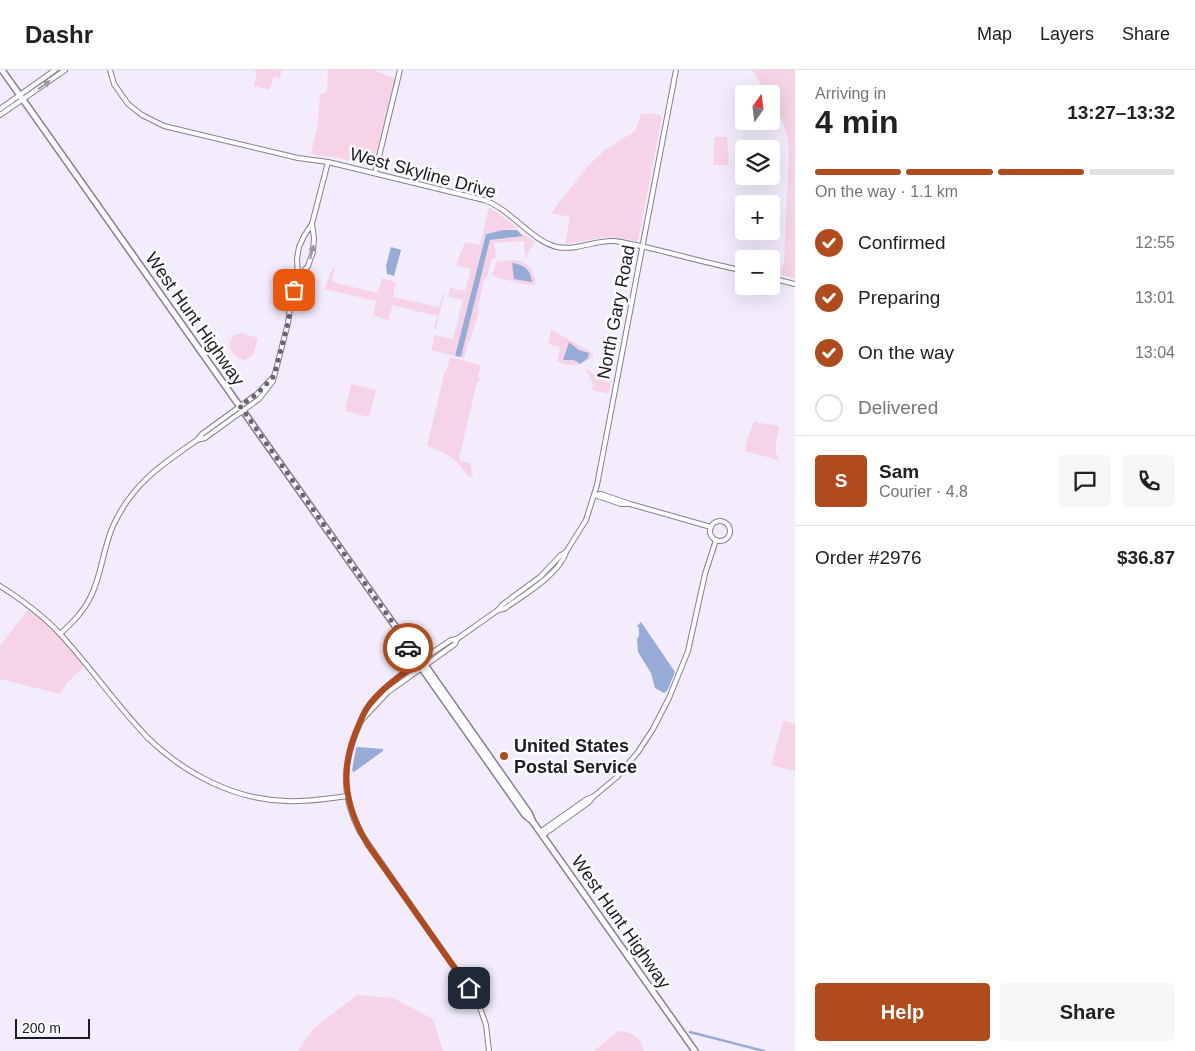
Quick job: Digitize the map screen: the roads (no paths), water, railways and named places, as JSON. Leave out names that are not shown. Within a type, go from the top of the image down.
[{"type":"main road","name":"West Hunt Highway","points":[[2,70],[239,410],[400,633],[400,637],[422,664],[509,788],[525,815],[541,833],[695,1051]]},
{"type":"street","points":[[0,115],[55,70]]},
{"type":"street","points":[[21,97],[65,70]]},
{"type":"street","name":"West Skyline Drive","points":[[110,70],[114,84],[128,104],[152,121],[164,126],[298,158],[328,162],[493,203],[541,240],[556,247],[568,248],[607,241],[643,247],[735,269]]},
{"type":"street","points":[[375,173],[400,70]]},
{"type":"street","name":"North Gary Road","points":[[422,664],[449,642],[457,639],[498,610],[504,609],[541,583],[564,558],[586,520],[595,495],[676,70]]},
{"type":"street","points":[[0,109],[16,101]]},
{"type":"street","points":[[298,278],[297,259],[299,247],[312,224],[328,162]]},
{"type":"street","points":[[197,440],[205,438],[221,426],[274,376],[288,323],[291,298],[298,278],[308,266],[312,252],[314,238],[312,224]]},
{"type":"street","points":[[780,280],[795,284]]},
{"type":"street","points":[[60,634],[83,611],[92,594],[113,527],[132,494],[156,469],[197,440],[218,422],[239,410]]},
{"type":"street","points":[[595,495],[601,494],[711,527]]},
{"type":"street","points":[[715,522],[727,523],[730,528],[730,535],[726,539],[716,540],[712,536],[711,527],[715,522]]},
{"type":"street","points":[[541,833],[589,802],[617,777],[638,752],[653,729],[669,698],[688,651],[705,574],[716,540]]},
{"type":"street","points":[[0,586],[30,607],[60,634],[148,737],[173,759],[203,778],[236,792],[269,800],[318,800],[348,796]]},
{"type":"street","name":"North Gary Road","points":[[457,639],[455,644],[393,682],[375,697],[364,711],[354,736],[348,756],[346,777],[348,796],[356,824],[368,845],[478,1002],[486,1024],[489,1051]]},
{"type":"street","points":[[446,650],[449,642]]},
{"type":"water","points":[[503,230],[517,230],[523,236],[490,240],[461,357],[455,356],[486,234]]},
{"type":"water","points":[[391,247],[401,250],[394,276],[387,274],[386,266]]},
{"type":"water","points":[[512,263],[526,268],[532,282],[514,279]]},
{"type":"water","points":[[569,342],[579,350],[589,353],[588,358],[580,364],[574,360],[563,360]]},
{"type":"water","points":[[641,622],[675,672],[667,691],[664,693],[655,688],[651,673],[638,652],[637,639],[639,628],[637,626]]},
{"type":"water","points":[[356,748],[383,749],[383,751],[354,772],[352,771]]},
{"type":"waterway","points":[[690,1032],[764,1051]]},
{"type":"place","name":"United States Postal Service","points":[[504,756]]}]
